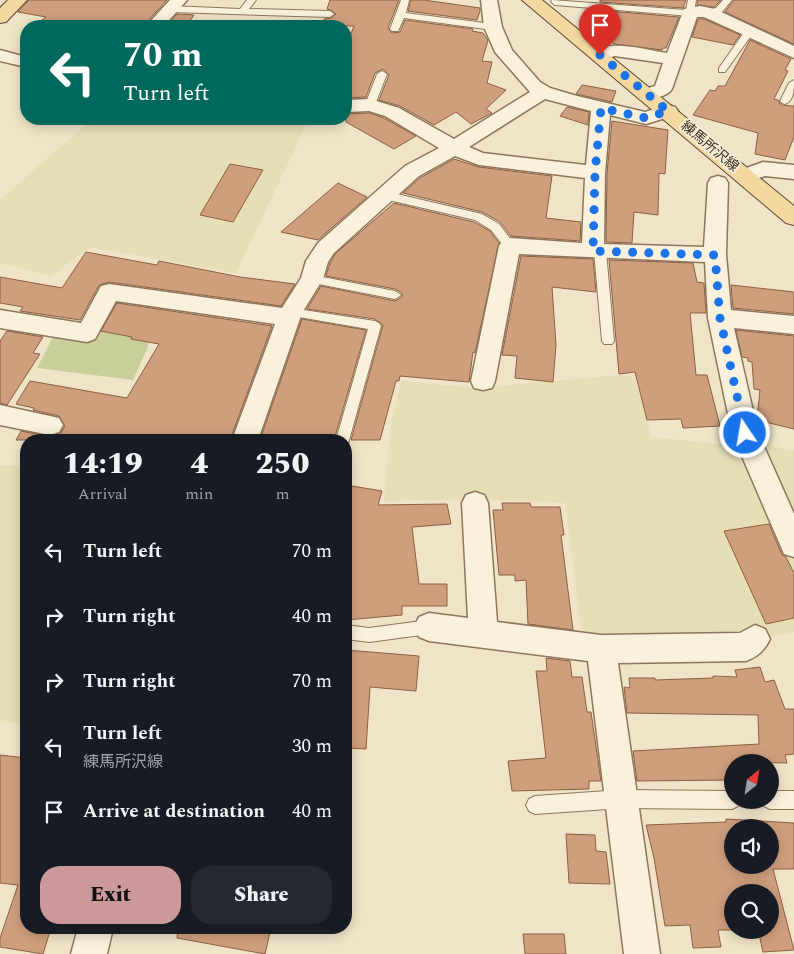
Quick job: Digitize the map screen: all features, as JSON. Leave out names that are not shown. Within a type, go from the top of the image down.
[{"type":"main road","points":[[0,18],[18,0]]},
{"type":"main road","name":"練馬所沢線","points":[[531,0],[648,94],[794,218]]},
{"type":"street","points":[[490,0],[493,27],[504,52],[533,86],[543,92],[646,118],[668,111]]},
{"type":"street","points":[[161,20],[175,5]]},
{"type":"street","points":[[648,94],[663,89],[691,6],[794,53]]},
{"type":"street","points":[[600,55],[614,50],[673,59]]},
{"type":"street","points":[[0,55],[20,60]]},
{"type":"street","points":[[247,434],[290,315],[312,279],[317,261],[326,248],[412,171],[454,148],[543,92]]},
{"type":"street","points":[[352,106],[370,105],[392,112],[454,148],[479,159],[595,173]]},
{"type":"street","points":[[596,251],[595,173],[601,108]]},
{"type":"street","points":[[746,176],[763,169],[794,172]]},
{"type":"street","points":[[718,183],[715,255],[720,318],[745,433],[794,545]]},
{"type":"street","points":[[482,382],[510,246],[715,255]]},
{"type":"street","points":[[0,319],[87,333],[109,292],[290,315]]},
{"type":"street","points":[[720,318],[794,325]]},
{"type":"street","points":[[0,416],[50,425]]},
{"type":"street","points":[[475,504],[482,634]]},
{"type":"street","points":[[429,627],[601,649],[746,647],[755,639]]},
{"type":"street","points":[[601,649],[642,954]]},
{"type":"street","points":[[89,954],[94,934]]},
{"type":"lane","points":[[242,12],[252,0]]},
{"type":"lane","points":[[395,29],[406,0]]},
{"type":"lane","points":[[709,13],[719,10],[728,0]]},
{"type":"lane","points":[[555,2],[676,13],[691,6]]},
{"type":"lane","points":[[175,5],[242,12],[330,14]]},
{"type":"lane","points":[[401,14],[493,27]]},
{"type":"lane","points":[[722,70],[748,33]]},
{"type":"lane","points":[[370,105],[382,74]]},
{"type":"lane","points":[[785,101],[794,82]]},
{"type":"lane","points":[[384,195],[478,217],[495,227],[510,246]]},
{"type":"lane","points":[[596,251],[608,341]]},
{"type":"lane","points":[[312,279],[395,295]]},
{"type":"lane","points":[[290,315],[375,326],[345,434]]},
{"type":"lane","points":[[352,633],[369,635],[429,627]]},
{"type":"lane","points":[[535,805],[622,799],[724,800]]},
{"type":"lane","points":[[779,800],[794,800]]},
{"type":"shaded area","points":[[85,125],[306,125],[236,273],[91,247],[51,276],[0,263],[0,200]]},
{"type":"shaded area","points":[[620,375],[635,377],[651,437],[751,447],[794,545],[794,632],[755,639],[583,641],[565,503],[475,499],[384,501],[391,423],[402,381],[477,388]]},
{"type":"shaded area","points":[[759,443],[794,451],[794,520]]},
{"type":"shaded area","points":[[0,465],[20,466],[20,724],[0,720]]},
{"type":"green space","points":[[99,329],[148,336],[148,347],[133,380],[37,368],[54,335]]},
{"type":"building","points":[[29,0],[167,0],[149,20],[42,20],[46,17],[18,12]]},
{"type":"building","points":[[330,0],[399,0],[388,28],[392,33],[400,32],[405,20],[473,29],[472,31],[483,33],[488,40],[482,61],[492,62],[487,83],[506,90],[486,109],[492,113],[471,124],[456,112],[434,125],[400,106],[379,100],[389,75],[383,69],[375,73],[366,97],[352,98],[352,31],[354,26],[352,26],[352,20],[324,20],[336,14],[327,9]]},
{"type":"building","points":[[411,0],[480,8],[480,11],[477,20],[408,11]]},
{"type":"building","points":[[600,0],[686,0],[683,8],[600,2]]},
{"type":"building","points":[[698,0],[721,0],[714,7],[697,5]]},
{"type":"building","points":[[734,0],[794,0],[794,44],[725,12]]},
{"type":"building","points":[[597,10],[679,17],[666,48],[662,50],[614,44],[601,33],[604,23],[593,21]]},
{"type":"building","points":[[177,14],[194,15],[191,20],[172,20]]},
{"type":"building","points":[[698,19],[704,19],[740,35],[733,45],[692,37]]},
{"type":"building","points":[[750,40],[791,59],[785,70],[788,71],[774,99],[778,100],[781,105],[794,106],[794,137],[785,160],[755,154],[758,133],[693,115],[710,90],[715,91],[718,86],[725,86]]},
{"type":"building","points":[[582,85],[616,91],[612,102],[576,94]]},
{"type":"building","points":[[567,107],[589,112],[588,125],[560,116]]},
{"type":"building","points":[[369,113],[384,118],[416,136],[394,149],[351,125],[352,114]]},
{"type":"building","points":[[612,121],[668,130],[665,174],[659,173],[658,215],[634,212],[632,243],[606,242],[607,173]]},
{"type":"building","points":[[454,159],[479,167],[552,176],[546,218],[581,222],[580,241],[511,236],[500,222],[482,212],[403,193],[420,178]]},
{"type":"building","points":[[230,164],[263,170],[233,222],[200,215]]},
{"type":"building","points":[[338,183],[367,197],[318,240],[281,232]]},
{"type":"building","points":[[394,203],[474,222],[490,231],[499,243],[475,353],[473,352],[469,382],[400,376],[399,381],[396,381],[380,440],[352,440],[352,436],[383,325],[375,319],[307,309],[321,286],[395,301],[402,297],[402,293],[395,289],[326,276],[335,254]]},
{"type":"building","points":[[86,252],[157,265],[159,261],[240,277],[295,284],[281,306],[109,282],[99,285],[80,320],[20,311],[23,307],[0,303],[0,277],[62,288]]},
{"type":"building","points":[[521,256],[593,259],[596,292],[552,287],[556,345],[553,382],[515,378],[517,356],[502,355]]},
{"type":"building","points":[[609,260],[693,263],[697,282],[704,283],[706,313],[690,313],[696,375],[707,375],[720,426],[683,428],[681,419],[647,420],[635,372],[619,374]]},
{"type":"building","points":[[731,285],[794,292],[794,314],[733,308]]},
{"type":"building","points":[[117,303],[272,326],[232,434],[60,434],[65,426],[59,416],[16,404],[30,381],[127,398],[159,344],[101,331]]},
{"type":"building","points":[[302,319],[366,330],[336,434],[262,434]]},
{"type":"building","points":[[736,330],[794,336],[794,429],[757,420],[760,390],[754,389],[752,362],[748,361],[748,358],[742,357]]},
{"type":"building","points":[[7,331],[43,337],[33,353],[40,354],[7,405],[0,403],[0,341]]},
{"type":"building","points":[[21,431],[36,434],[20,434],[20,440],[16,440]]},
{"type":"building","points":[[352,486],[382,491],[378,505],[447,504],[451,524],[412,527],[419,584],[447,584],[447,606],[402,606],[402,615],[352,619]]},
{"type":"building","points":[[502,503],[530,503],[531,507],[560,507],[564,535],[561,535],[573,630],[528,624],[526,580],[515,581],[515,575],[499,575],[493,510],[503,510]]},
{"type":"building","points":[[769,524],[782,555],[786,557],[794,573],[794,618],[766,624],[724,531]]},
{"type":"building","points":[[352,650],[419,656],[416,691],[370,687],[366,749],[352,748]]},
{"type":"building","points":[[546,658],[570,661],[572,677],[582,677],[587,712],[591,712],[601,781],[589,781],[589,789],[512,791],[508,761],[546,758],[536,671],[547,671]]},
{"type":"building","points":[[760,667],[765,682],[774,680],[785,709],[794,709],[794,754],[785,755],[787,763],[779,763],[779,754],[724,754],[724,780],[637,781],[633,751],[759,744],[758,715],[627,713],[624,687],[630,688],[629,678],[655,678],[655,680],[713,678],[713,676],[737,677],[735,670]]},
{"type":"building","points":[[0,755],[20,757],[20,934],[49,934],[43,954],[0,947],[0,938],[18,885],[0,883]]},
{"type":"building","points":[[724,822],[724,874],[774,874],[777,884],[724,884],[724,930],[718,930],[721,947],[693,948],[690,925],[665,926],[654,858],[646,825]]},
{"type":"building","points":[[779,822],[794,823],[794,869],[779,869]]},
{"type":"building","points":[[566,834],[595,835],[596,851],[606,852],[610,884],[569,883]]},
{"type":"building","points":[[779,892],[794,950],[763,952],[760,939],[779,939]]},
{"type":"building","points":[[177,934],[270,934],[265,954],[177,938]]},
{"type":"building","points":[[523,934],[564,934],[566,954],[525,954]]},
{"type":"route","points":[[600,55],[668,111],[646,118],[601,108],[595,173],[593,251],[715,255],[720,318],[745,433]]}]
